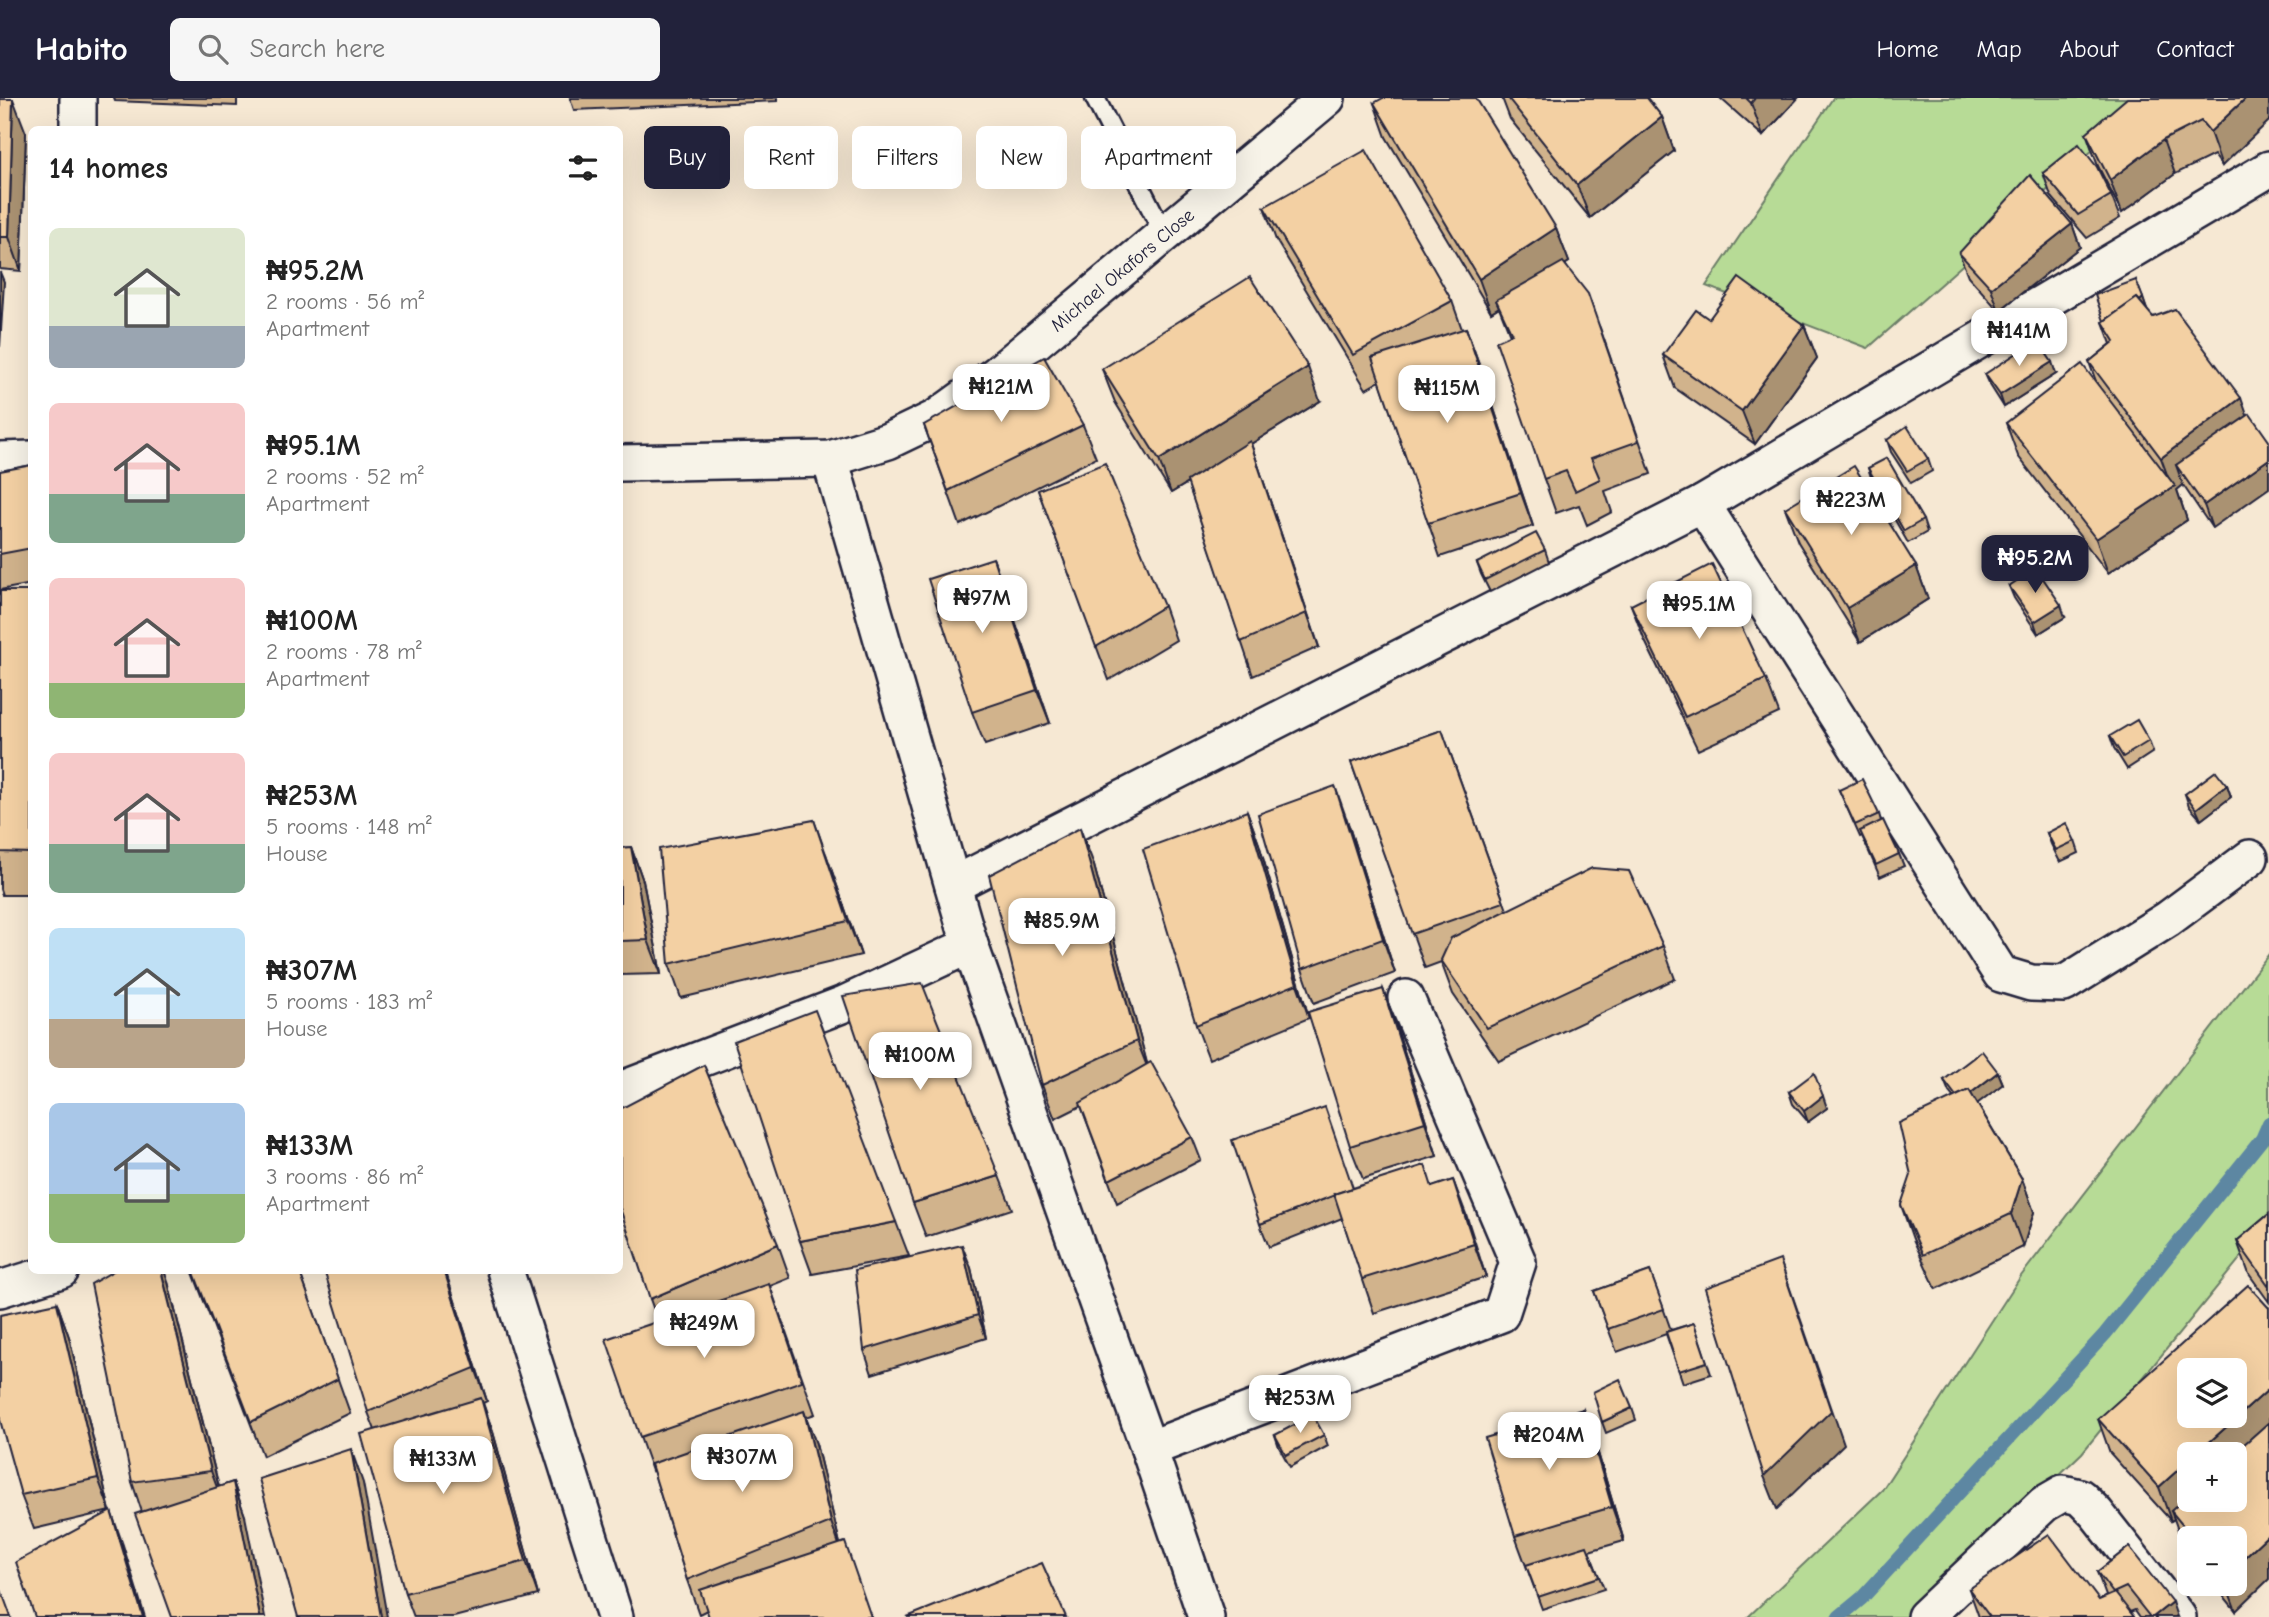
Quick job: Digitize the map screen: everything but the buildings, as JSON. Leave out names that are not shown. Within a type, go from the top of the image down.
[{"type":"street","points":[[78,98],[78,126]]},
{"type":"street","name":"Michael Okafors Close","points":[[623,463],[830,459],[888,441],[936,418],[997,374],[1327,98]]},
{"type":"street","points":[[953,885],[1702,504],[2269,169]]},
{"type":"street","points":[[0,460],[28,459]]},
{"type":"street","points":[[830,459],[970,945],[1206,1617]]},
{"type":"street","points":[[1702,504],[2001,974],[2031,983],[2064,984],[2168,919],[2250,858]]},
{"type":"street","points":[[623,1089],[844,1003],[970,945]]},
{"type":"street","points":[[1149,1449],[1501,1314],[1518,1262],[1406,998]]},
{"type":"street","points":[[0,1289],[48,1274]]},
{"type":"street","points":[[506,1274],[615,1617]]},
{"type":"street","points":[[1925,1617],[2044,1504],[2063,1493],[2080,1497],[2096,1513],[2178,1617]]},
{"type":"lane","points":[[1095,98],[1164,234]]},
{"type":"green space","points":[[1833,98],[2152,98],[1868,348],[1706,286]]},
{"type":"green space","points":[[2269,954],[2269,1223],[2082,1453],[1910,1617],[1748,1617],[1882,1490],[2021,1276]]},
{"type":"waterway","points":[[1839,1617],[1862,1598],[2105,1334],[2262,1139],[2269,1123]]}]
